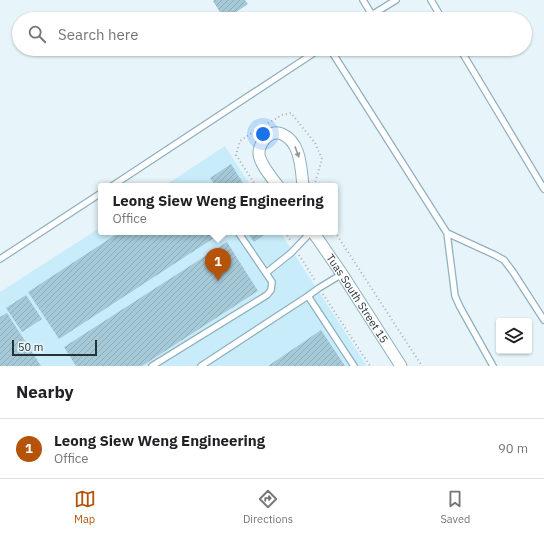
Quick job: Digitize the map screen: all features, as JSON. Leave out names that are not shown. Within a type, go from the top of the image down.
[{"type":"street","points":[[276,183],[262,164],[259,152],[261,144],[266,137],[279,133],[285,135],[294,145],[301,167],[303,183]]},
{"type":"street","name":"Tuas South Street 15","points":[[314,235],[342,274],[401,366]]},
{"type":"lane","points":[[363,0],[370,12]]},
{"type":"lane","points":[[377,12],[396,0]]},
{"type":"lane","points":[[431,0],[438,12]]},
{"type":"lane","points":[[117,183],[309,56]]},
{"type":"lane","points":[[334,56],[447,233],[455,296],[493,366]]},
{"type":"lane","points":[[464,56],[544,189]]},
{"type":"lane","points":[[0,259],[98,195]]},
{"type":"lane","points":[[447,233],[504,260],[514,272],[544,320]]},
{"type":"lane","points":[[152,366],[267,296],[271,290],[272,282],[240,235]]},
{"type":"lane","points":[[266,273],[291,253],[309,235]]},
{"type":"lane","points":[[200,366],[342,274]]},
{"type":"lane","points":[[308,296],[354,366]]},
{"type":"path","points":[[287,235],[319,288],[370,366]]},
{"type":"path","points":[[337,235],[422,366]]},
{"type":"shaded area","points":[[225,146],[249,183],[169,183]]},
{"type":"shaded area","points":[[98,229],[98,235],[282,235],[367,366],[0,366],[0,292]]},
{"type":"building","points":[[245,0],[248,4],[236,12],[220,12],[213,1]]},
{"type":"building","points":[[231,164],[243,183],[214,183],[210,178]]},
{"type":"building","points":[[115,235],[218,235],[59,339],[28,292]]},
{"type":"building","points":[[249,235],[264,235],[254,242]]},
{"type":"building","points":[[227,242],[258,291],[142,366],[76,366],[64,347]]},
{"type":"building","points":[[26,295],[42,319],[22,332],[6,308]]},
{"type":"building","points":[[7,313],[41,366],[0,366],[0,317]]},
{"type":"building","points":[[321,330],[345,366],[268,366]]},
{"type":"place","name":"Leong Siew Weng Engineering","points":[[218,281]]}]
